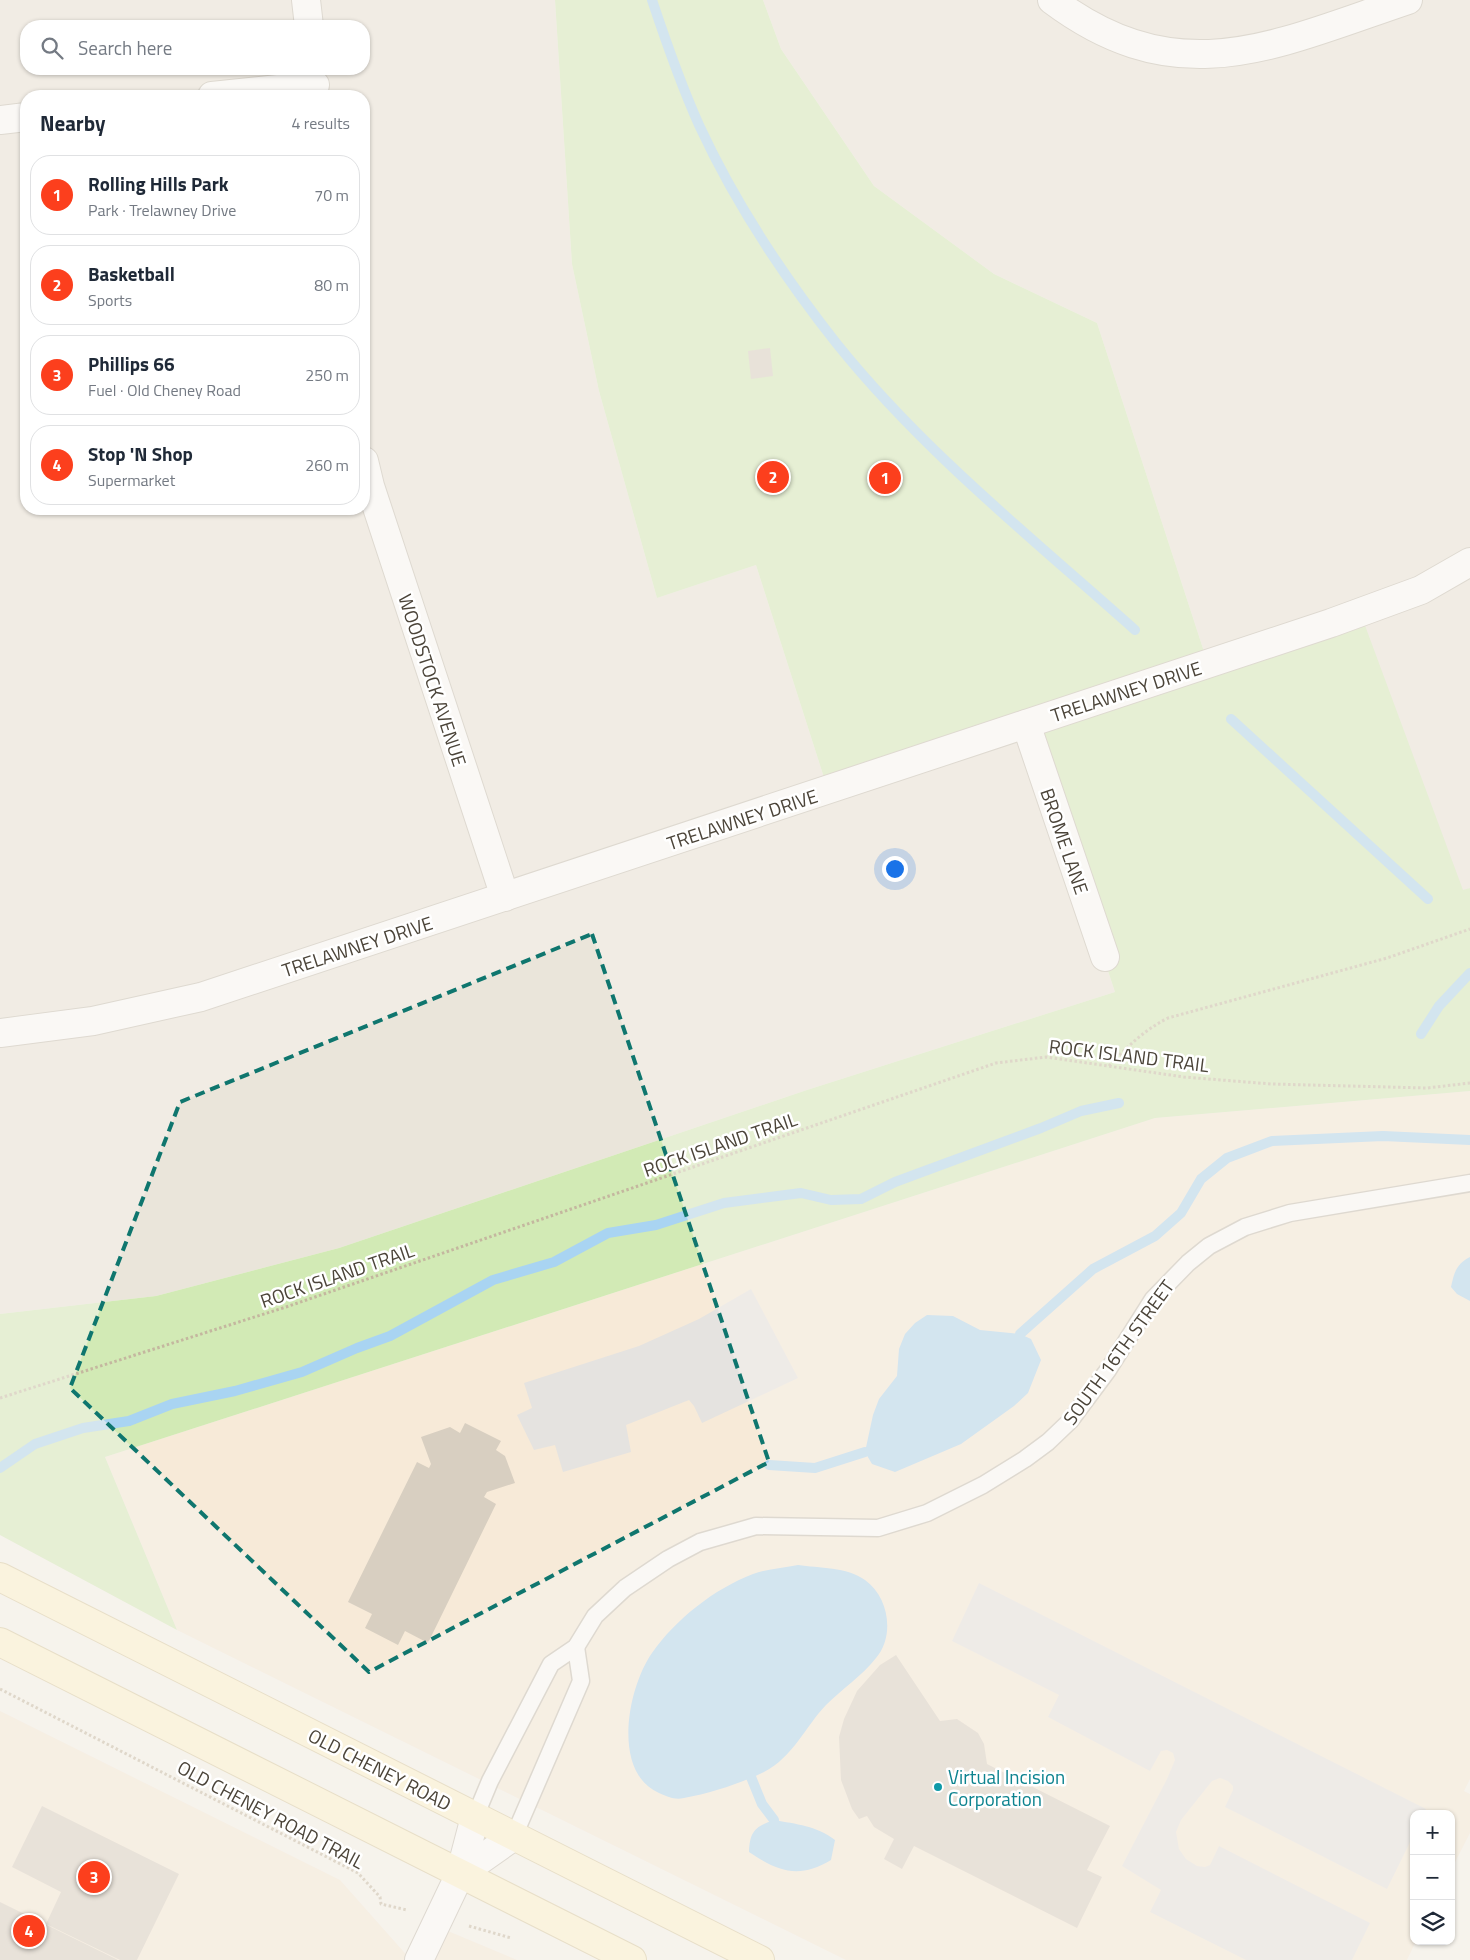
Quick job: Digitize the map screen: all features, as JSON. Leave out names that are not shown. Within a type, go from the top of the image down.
[{"type":"main road","name":"OLD CHENEY ROAD","points":[[0,1577],[760,1960]]},
{"type":"main road","points":[[0,1642],[632,1960]]},
{"type":"street","points":[[306,0],[308,20]]},
{"type":"street","points":[[1052,0],[1079,21],[1117,39],[1147,49],[1190,55],[1230,54],[1279,43],[1408,0]]},
{"type":"street","points":[[260,90],[315,83]]},
{"type":"street","points":[[0,120],[20,118]]},
{"type":"street","name":"WOODSTOCK AVENUE","points":[[370,486],[505,897]]},
{"type":"street","name":"TRELAWNEY DRIVE","points":[[0,1033],[93,1021],[201,997],[1026,724],[1421,590],[1470,562]]},
{"type":"street","name":"BROME LANE","points":[[1026,724],[1105,958]]},
{"type":"street","name":"SOUTH 16TH STREET","points":[[419,1960],[460,1874],[475,1817]]},
{"type":"street","points":[[460,1874],[514,1836]]},
{"type":"lane","name":"SOUTH 16TH STREET","points":[[475,1817],[490,1781],[551,1664],[576,1647],[595,1616],[625,1588],[668,1559],[700,1542],[756,1526],[788,1525],[838,1529],[886,1526],[927,1513],[983,1485],[1024,1460],[1070,1421],[1108,1370],[1153,1299],[1169,1281],[1209,1246],[1238,1231],[1290,1213],[1470,1182]]},
{"type":"lane","points":[[514,1836],[581,1681],[576,1647]]},
{"type":"path","points":[[1108,1066],[1132,1041],[1150,1027],[1168,1018],[1378,960],[1470,929]]},
{"type":"path","name":"ROCK ISLAND TRAIL","points":[[0,1398],[295,1304],[996,1063],[1046,1057],[1184,1077],[1270,1084],[1427,1088],[1470,1083]]},
{"type":"path","name":"OLD CHENEY ROAD TRAIL","points":[[0,1690],[358,1873],[380,1897],[381,1904],[440,1918],[520,1942]]},
{"type":"highlighted area","points":[[592,934],[769,1462],[369,1672],[70,1388],[180,1102]]},
{"type":"shaded area","points":[[0,0],[555,0],[572,264],[599,391],[657,598],[756,565],[828,790],[1026,724],[1115,992],[807,1090],[339,1248],[156,1296],[0,1314]]},
{"type":"shaded area","points":[[763,0],[1470,0],[1470,888],[1463,891],[1208,664],[1097,323],[994,274],[874,186],[781,49]]},
{"type":"shaded area","points":[[1470,1091],[1470,1779],[1464,1791],[1470,1794],[1470,1833],[1455,1862],[1455,1810],[1410,1810],[1410,1945],[1414,1945],[1407,1960],[846,1960],[177,1630],[105,1457],[1155,1118]]},
{"type":"shaded area","points":[[751,1289],[798,1378],[702,1423],[689,1400],[626,1425],[631,1452],[563,1472],[555,1445],[534,1450],[517,1415],[532,1408],[524,1383],[639,1346],[699,1319]]},
{"type":"shaded area","points":[[979,1583],[1426,1809],[1410,1810],[1410,1842],[1387,1889],[1225,1807],[1233,1786],[1228,1781],[1220,1778],[1212,1781],[1181,1820],[1176,1832],[1179,1849],[1186,1859],[1197,1866],[1205,1867],[1210,1865],[1219,1846],[1370,1923],[1352,1960],[1246,1960],[1150,1912],[1161,1890],[1122,1866],[1167,1779],[1175,1760],[1173,1753],[1167,1750],[1161,1751],[1150,1771],[1048,1717],[1059,1695],[952,1641]]},
{"type":"shaded area","points":[[0,1711],[340,1880],[411,1960],[0,1960]]},
{"type":"shaded area","points":[[436,1926],[517,1960],[419,1960]]},
{"type":"green space","points":[[555,0],[763,0],[781,49],[874,186],[994,274],[1097,323],[1208,664],[1360,612],[1463,890],[1470,888],[1470,1091],[1155,1118],[105,1457],[177,1630],[0,1535],[0,1314],[156,1296],[339,1248],[807,1090],[1115,992],[1026,724],[828,790],[756,565],[657,598],[599,391],[572,264]]},
{"type":"water","points":[[1470,1257],[1470,1301],[1457,1294],[1451,1287],[1456,1269]]},
{"type":"water","points":[[927,1315],[953,1316],[980,1330],[1020,1334],[1031,1339],[1041,1360],[1028,1393],[1014,1406],[961,1444],[895,1472],[872,1464],[865,1452],[873,1415],[879,1399],[897,1376],[899,1349],[905,1334],[915,1323]]},
{"type":"water","points":[[798,1565],[850,1573],[865,1580],[873,1587],[880,1596],[887,1617],[886,1639],[882,1649],[865,1671],[826,1705],[791,1750],[774,1766],[735,1784],[694,1796],[677,1799],[659,1793],[644,1782],[634,1767],[629,1748],[628,1728],[636,1686],[643,1668],[652,1653],[672,1628],[684,1617],[724,1588],[758,1572]]},
{"type":"water","points":[[774,1820],[798,1824],[828,1835],[835,1840],[831,1860],[809,1870],[789,1871],[770,1864],[749,1852],[752,1834],[762,1825]]},
{"type":"building","points":[[770,348],[773,376],[751,379],[748,351]]},
{"type":"building","points":[[465,1423],[501,1441],[496,1450],[505,1456],[515,1483],[487,1492],[484,1497],[496,1504],[428,1643],[405,1631],[398,1645],[365,1628],[372,1614],[348,1602],[417,1462],[429,1468],[431,1464],[421,1437],[450,1427],[460,1433]]},
{"type":"building","name":"Virtual Incision Corporation","points":[[896,1655],[940,1721],[957,1719],[978,1733],[984,1744],[987,1764],[1110,1826],[1087,1870],[1102,1877],[1077,1928],[914,1846],[902,1869],[884,1859],[894,1839],[874,1827],[867,1816],[859,1819],[852,1809],[841,1780],[839,1737],[844,1719],[857,1691],[880,1665]]},
{"type":"building","points":[[42,1806],[179,1874],[137,1960],[120,1960],[46,1924],[61,1892],[12,1867]]},
{"type":"building","points":[[0,1902],[118,1960],[0,1960]]},
{"type":"waterway","points":[[652,0],[686,94],[713,154],[762,239],[817,319],[870,383],[942,458],[1135,630]]},
{"type":"waterway","points":[[1231,719],[1428,899]]},
{"type":"waterway","points":[[1421,1034],[1439,1006],[1470,973]]},
{"type":"waterway","points":[[0,1468],[35,1444],[83,1428],[129,1421],[172,1404],[235,1391],[302,1372],[390,1336],[493,1280],[554,1262],[608,1233],[656,1225],[724,1203],[801,1193],[831,1200],[861,1199],[895,1182],[1041,1128],[1081,1111],[1119,1103]]},
{"type":"waterway","points":[[1020,1334],[1093,1269],[1155,1236],[1181,1213],[1201,1179],[1227,1158],[1272,1141],[1383,1136],[1470,1140]]},
{"type":"waterway","points":[[769,1465],[815,1468],[865,1452]]},
{"type":"waterway","points":[[751,1777],[762,1804],[774,1820]]},
{"type":"place","name":"Basketball","points":[[773,477]]},
{"type":"place","name":"Rolling Hills Park","points":[[885,478]]},
{"type":"place","name":"Virtual Incision Corporation","points":[[938,1787]]},
{"type":"place","name":"Phillips 66","points":[[94,1877]]},
{"type":"place","name":"Stop 'N Shop","points":[[29,1931]]}]
